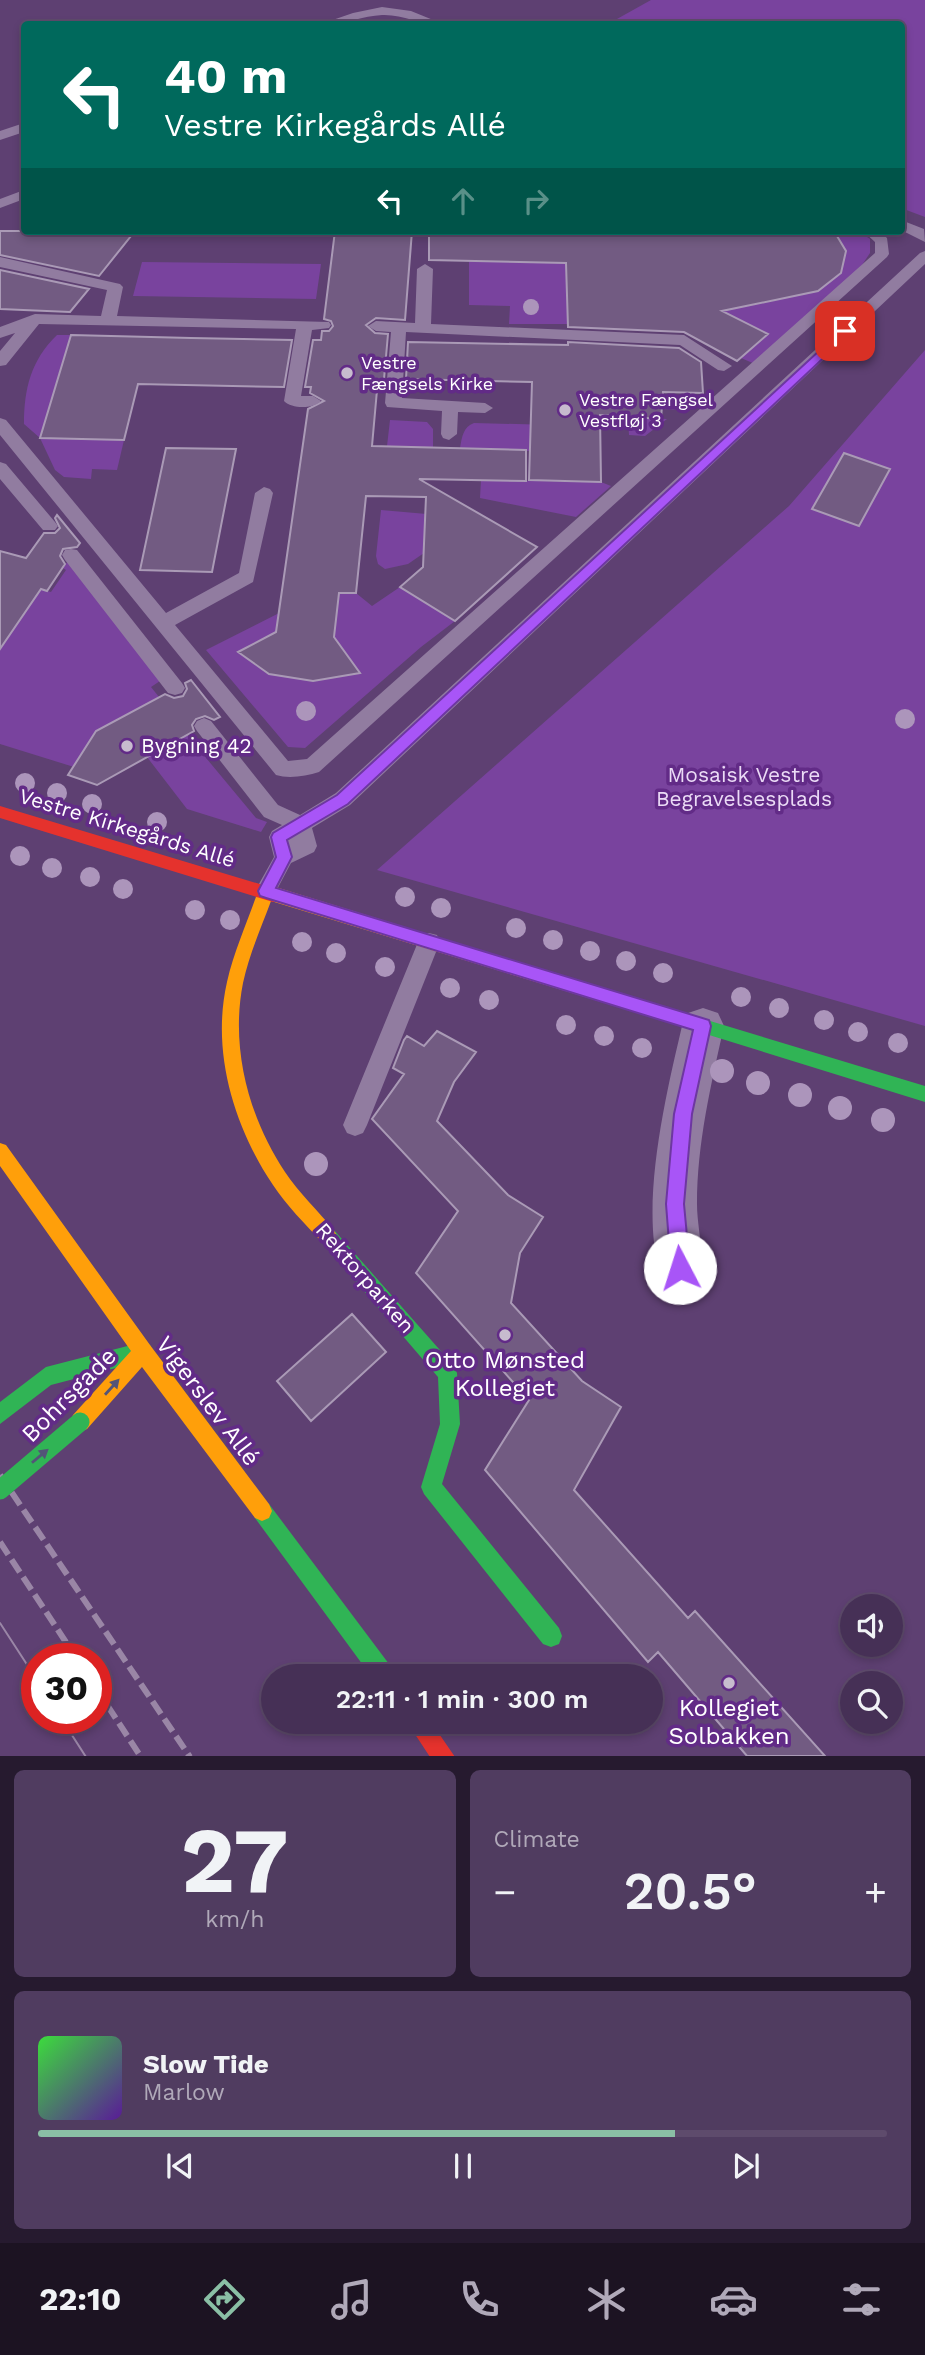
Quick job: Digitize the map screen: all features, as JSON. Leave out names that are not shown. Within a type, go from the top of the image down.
[{"type":"street","name":"Vestre Kirkegårds Allé","points":[[0,812],[925,1094]]},
{"type":"street","name":"Rektorparken","points":[[266,891],[235,983],[231,1032],[237,1082],[253,1131],[279,1179],[447,1373],[450,1424],[431,1487],[551,1636]]},
{"type":"street","points":[[680,1268],[675,1204],[683,1114],[703,1026]]},
{"type":"street","name":"Vigerslev Allé","points":[[0,1150],[143,1352],[375,1664]]},
{"type":"street","name":"Bohrsgade","points":[[0,1414],[46,1377],[143,1352]]},
{"type":"street","name":"Bohrsgade","points":[[0,1490],[80,1422],[143,1352]]},
{"type":"street","points":[[427,1734],[444,1756]]},
{"type":"lane","points":[[337,21],[373,10],[400,11],[428,21]]},
{"type":"lane","points":[[0,136],[21,128]]},
{"type":"lane","points":[[0,204],[21,195]]},
{"type":"lane","points":[[905,226],[925,238]]},
{"type":"lane","points":[[0,424],[283,769],[312,766],[882,254],[882,241],[875,235]]},
{"type":"lane","points":[[301,825],[342,799],[925,256]]},
{"type":"lane","points":[[0,262],[115,287],[108,320]]},
{"type":"lane","points":[[423,329],[425,269]]},
{"type":"lane","points":[[0,361],[35,319]]},
{"type":"lane","points":[[0,333],[35,319],[323,325]]},
{"type":"lane","points":[[305,324],[292,401],[313,401]]},
{"type":"lane","points":[[376,326],[684,340],[724,366]]},
{"type":"lane","points":[[393,403],[399,327]]},
{"type":"lane","points":[[373,402],[485,408]]},
{"type":"lane","points":[[449,434],[450,407]]},
{"type":"lane","points":[[0,468],[49,526]]},
{"type":"lane","points":[[163,623],[247,577],[264,493]]},
{"type":"lane","points":[[71,555],[175,688]]},
{"type":"lane","points":[[204,726],[271,811],[301,825],[307,846],[284,857],[266,891]]},
{"type":"lane","points":[[355,1125],[429,942]]},
{"type":"green space","points":[[651,0],[925,0],[925,217],[905,210],[905,21],[613,21]]},
{"type":"green space","points":[[678,235],[864,235],[870,239],[870,253],[856,274],[755,364],[741,358],[767,335],[567,276],[568,324],[509,324],[510,306],[469,305],[469,261],[680,265]]},
{"type":"green space","points":[[142,262],[321,264],[316,299],[133,296]]},
{"type":"green space","points":[[57,335],[71,335],[40,438],[24,424],[31,376],[41,355]]},
{"type":"green space","name":"Mosaisk Vestre Begravelsesplads","points":[[925,350],[925,1026],[377,870],[789,506]]},
{"type":"green space","points":[[662,395],[702,397],[687,410],[662,409]]},
{"type":"green space","points":[[628,417],[667,419],[645,436],[629,435]]},
{"type":"green space","points":[[390,420],[427,422],[433,429],[433,448],[387,446]]},
{"type":"green space","points":[[474,423],[552,425],[551,452],[460,448],[465,430]]},
{"type":"green space","points":[[40,438],[124,440],[117,470],[92,469],[91,479],[64,477],[55,470]]},
{"type":"green space","points":[[481,480],[601,482],[611,486],[576,517],[480,498]]},
{"type":"green space","points":[[381,510],[438,515],[440,542],[408,564],[385,569],[378,564],[376,556]]},
{"type":"green space","points":[[68,561],[160,681],[151,687],[159,697],[96,731],[74,767],[0,744],[0,649],[41,589],[51,592],[66,570],[63,568]]},
{"type":"green space","points":[[400,587],[455,621],[421,647],[305,748],[288,747],[206,650],[295,605],[299,621],[239,652],[269,674],[313,681],[359,673],[325,625],[339,593],[356,593],[372,606]]},
{"type":"green space","points":[[187,735],[256,818],[267,822],[261,832],[187,809],[147,757]]},
{"type":"building","points":[[0,231],[21,231],[21,235],[132,235],[99,276],[0,255]]},
{"type":"building","points":[[334,235],[412,235],[405,320],[376,318],[366,325],[375,333],[388,334],[384,379],[378,379],[372,446],[526,450],[526,481],[419,479],[537,547],[455,621],[400,587],[423,567],[426,497],[366,496],[356,593],[339,593],[334,637],[360,673],[313,681],[269,674],[238,652],[276,632],[308,409],[324,401],[310,393],[311,387],[305,387],[313,340],[321,340],[322,331],[329,331],[333,326],[331,321],[324,319]]},
{"type":"building","points":[[429,235],[836,235],[846,251],[841,273],[818,291],[722,311],[768,334],[737,361],[684,332],[568,327],[566,263],[429,260]]},
{"type":"building","points":[[0,270],[89,289],[70,312],[0,309]]},
{"type":"building","points":[[71,335],[292,340],[284,387],[138,384],[124,440],[40,438]]},
{"type":"building","points":[[408,342],[568,345],[568,342],[679,348],[701,362],[703,393],[663,392],[661,419],[600,415],[601,482],[529,480],[532,382],[406,379]]},
{"type":"building","points":[[166,448],[236,449],[212,572],[140,570]]},
{"type":"building","points":[[844,453],[890,469],[859,526],[812,509]]},
{"type":"building","points":[[57,515],[80,543],[77,547],[63,549],[60,556],[65,564],[47,591],[41,589],[0,649],[0,551],[26,558],[44,533],[55,533],[60,528],[55,518]]},
{"type":"building","name":"Bygning 42","points":[[191,680],[220,717],[214,720],[205,716],[196,719],[192,725],[194,731],[97,785],[68,775],[96,731],[165,694],[174,698],[183,696],[187,689],[185,683]]},
{"type":"building","name":"Otto Mønsted Kollegiet","points":[[437,1031],[476,1052],[454,1082],[437,1121],[508,1195],[543,1217],[520,1253],[511,1303],[582,1381],[621,1407],[574,1490],[688,1618],[695,1611],[825,1756],[747,1756],[658,1652],[648,1662],[485,1470],[529,1400],[416,1273],[458,1211],[372,1119],[404,1074],[393,1068],[404,1040],[407,1036],[424,1046]]},
{"type":"building","points":[[352,1314],[386,1352],[311,1421],[277,1381]]},
{"type":"tram line","points":[[0,1623],[21,1655]]},
{"type":"tram line","points":[[71,1734],[85,1756]]},
{"type":"railway","points":[[0,1475],[189,1756]]},
{"type":"railway","points":[[0,1542],[66,1643]]},
{"type":"railway","points":[[112,1713],[140,1756]]},
{"type":"traffic: fast","points":[[644,1008],[925,1094]]},
{"type":"traffic: fast","points":[[328,1236],[447,1373],[450,1424],[431,1487],[551,1636]]},
{"type":"traffic: fast","points":[[0,1414],[46,1377],[143,1352]]},
{"type":"traffic: fast","points":[[0,1490],[80,1422]]},
{"type":"traffic: fast","points":[[262,1511],[375,1664]]},
{"type":"traffic: slow","points":[[266,891],[235,982],[230,1032],[233,1059],[245,1111],[267,1159],[291,1195],[328,1236]]},
{"type":"traffic: slow","points":[[273,895],[644,1008]]},
{"type":"traffic: slow","points":[[0,1151],[143,1352],[262,1511]]},
{"type":"traffic: slow","points":[[80,1422],[143,1352]]},
{"type":"traffic: jam","points":[[0,812],[273,895]]},
{"type":"traffic: jam","points":[[427,1734],[443,1756]]},
{"type":"place","name":"Vestre Fængsels Kirke","points":[[347,373]]},
{"type":"place","name":"Vestre Fængsel Vestfløj 3","points":[[565,410]]},
{"type":"place","name":"Bygning 42","points":[[127,746]]},
{"type":"place","name":"Otto Mønsted Kollegiet","points":[[505,1335]]},
{"type":"place","name":"Kollegiet Solbakken","points":[[729,1683]]},
{"type":"route","points":[[680,1268],[675,1204],[683,1114],[703,1026],[266,891],[284,857],[279,837],[342,799],[845,331]]}]
